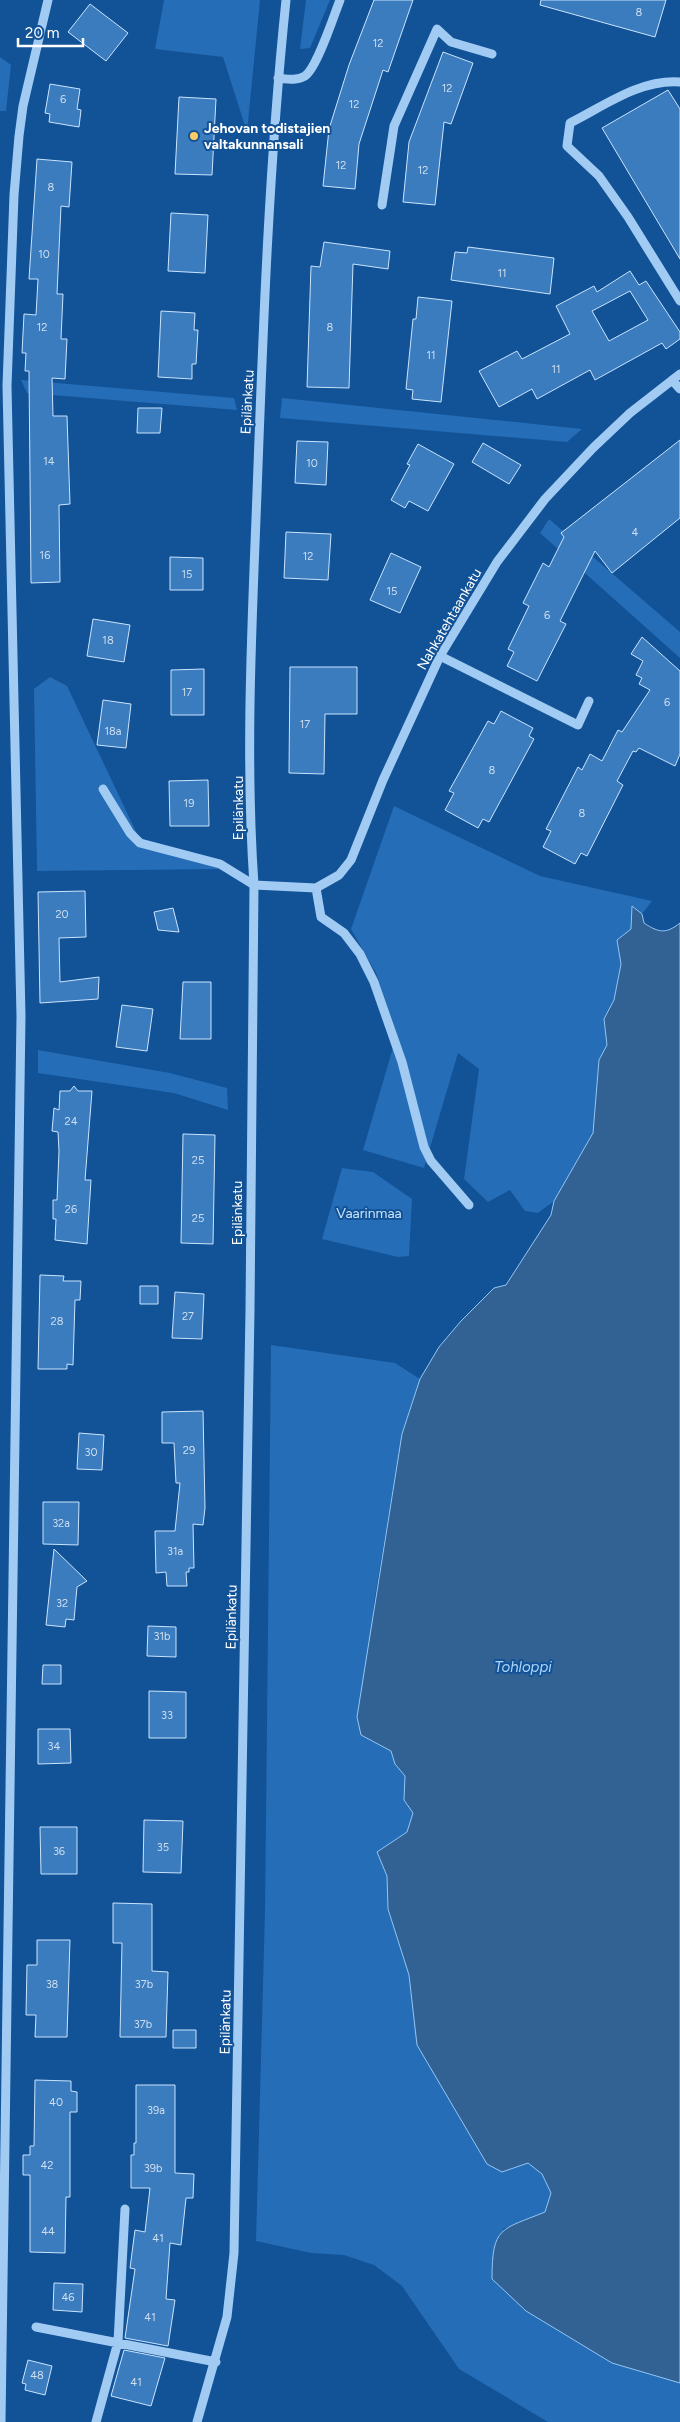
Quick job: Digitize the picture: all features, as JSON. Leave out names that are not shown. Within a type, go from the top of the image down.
[{"type":"street","points":[[2,2422],[21,1016],[7,386],[14,195],[19,136],[23,106],[48,0]]},
{"type":"street","name":"Epilänkatu","points":[[197,2422],[216,2362],[230,2297],[235,2228],[250,1310],[254,885],[251,669],[260,405],[278,78],[286,0]]},
{"type":"street","points":[[278,78],[296,79],[306,75],[314,66],[340,0]]},
{"type":"street","points":[[382,205],[394,126],[437,29],[450,42],[492,54]]},
{"type":"street","points":[[680,82],[668,81],[645,85],[570,123],[567,146],[599,176],[628,217],[680,300]]},
{"type":"street","name":"Nahkatehtaankatu","points":[[316,888],[340,875],[351,860],[383,780],[440,656],[497,562],[546,499],[605,436],[630,413],[680,374]]},
{"type":"street","points":[[672,380],[680,389]]},
{"type":"street","points":[[440,656],[578,725],[589,701]]},
{"type":"street","points":[[103,790],[130,834],[140,842],[220,864],[254,885],[316,888],[321,917],[344,933],[360,954],[374,982],[402,1062],[424,1147],[431,1160],[469,1205]]},
{"type":"street","points":[[96,2422],[118,2342],[125,2209]]},
{"type":"street","points":[[36,2327],[216,2362]]},
{"type":"green space","points":[[164,0],[260,0],[247,132],[223,57],[155,49]]},
{"type":"green space","points":[[306,0],[330,0],[310,48],[300,49]]},
{"type":"green space","points":[[0,57],[11,65],[6,111],[0,111]]},
{"type":"green space","points":[[21,380],[234,398],[237,410],[27,393]]},
{"type":"green space","points":[[282,398],[582,429],[567,442],[280,418]]},
{"type":"green space","points":[[549,519],[680,632],[680,658],[540,533]]},
{"type":"green space","points":[[50,677],[67,686],[139,838],[225,861],[224,869],[37,871],[34,689]]},
{"type":"green space","points":[[394,806],[540,876],[652,901],[642,914],[632,906],[631,929],[617,940],[621,964],[614,1000],[604,1019],[607,1045],[599,1060],[593,1133],[554,1201],[538,1213],[525,1211],[510,1190],[488,1202],[464,1179],[479,1069],[458,1053],[424,1168],[363,1150],[397,1034],[376,973],[351,929]]},
{"type":"green space","points":[[38,1050],[170,1073],[227,1088],[228,1110],[174,1093],[38,1073]]},
{"type":"green space","name":"Vaarinmaa","points":[[342,1168],[373,1172],[412,1199],[409,1256],[398,1257],[322,1239]]},
{"type":"green space","points":[[271,1345],[395,1363],[420,1379],[402,1434],[374,1602],[361,1735],[391,1751],[395,1764],[405,1776],[404,1800],[413,1813],[407,1832],[377,1852],[387,1876],[388,1909],[409,1975],[417,2045],[452,2101],[502,2171],[528,2163],[542,2174],[551,2193],[545,2212],[503,2229],[526,2311],[612,2363],[680,2383],[680,2422],[548,2422],[459,2369],[402,2286],[374,2265],[344,2255],[311,2253],[256,2241],[265,1911]]},
{"type":"water","name":"Tohloppi","points":[[632,906],[642,914],[644,923],[654,929],[662,931],[671,929],[680,923],[680,2383],[612,2363],[526,2311],[492,2279],[492,2262],[497,2239],[509,2227],[545,2212],[551,2193],[542,2174],[528,2163],[502,2172],[487,2164],[417,2045],[409,1975],[388,1909],[387,1876],[377,1852],[407,1832],[413,1813],[404,1800],[405,1776],[395,1764],[391,1751],[361,1735],[357,1717],[402,1434],[420,1379],[439,1347],[461,1321],[494,1288],[506,1285],[551,1215],[554,1201],[593,1133],[599,1060],[607,1045],[604,1019],[614,1000],[621,964],[617,940],[631,929]]},
{"type":"building","points":[[374,0],[413,0],[388,72],[383,70],[359,144],[355,189],[323,186],[329,129],[349,65]]},
{"type":"building","points":[[541,0],[666,0],[655,37],[540,5]]},
{"type":"building","points":[[90,4],[128,33],[106,61],[68,32]]},
{"type":"building","points":[[443,52],[473,63],[451,124],[444,122],[435,205],[403,202],[409,142]]},
{"type":"building","points":[[50,84],[80,89],[77,109],[81,110],[79,127],[49,122],[50,114],[45,113]]},
{"type":"building","points":[[668,90],[680,109],[680,259],[602,128]]},
{"type":"building","points":[[179,97],[216,99],[212,175],[175,174]]},
{"type":"building","points":[[37,159],[72,162],[69,207],[61,206],[57,294],[63,294],[61,339],[67,339],[65,379],[52,378],[53,416],[67,416],[70,504],[59,505],[60,582],[31,583],[29,371],[25,371],[26,353],[22,353],[24,314],[36,315],[38,279],[29,279]]},
{"type":"building","points":[[171,213],[208,215],[205,273],[168,271]]},
{"type":"building","points":[[324,242],[390,251],[388,269],[353,264],[349,388],[307,387],[311,266],[320,267]]},
{"type":"building","points":[[468,247],[554,258],[550,294],[451,280],[455,252],[467,253]]},
{"type":"building","points":[[630,271],[639,285],[646,281],[680,332],[680,339],[666,349],[662,343],[595,380],[590,370],[537,399],[532,389],[499,407],[479,371],[517,351],[522,359],[570,334],[556,306],[594,286],[597,292]],"holes":[[[630,291],[648,320],[609,341],[592,311]]]},
{"type":"building","points":[[418,297],[452,301],[441,402],[412,399],[413,390],[406,389],[413,319],[416,319]]},
{"type":"building","points":[[161,311],[195,313],[194,330],[198,330],[196,364],[192,364],[192,379],[158,377]]},
{"type":"building","points":[[138,408],[162,408],[160,433],[137,433]]},
{"type":"building","points":[[680,440],[680,518],[612,573],[595,551],[560,621],[566,624],[537,681],[507,666],[514,652],[508,649],[529,606],[523,603],[543,563],[549,567],[564,537],[561,533]]},
{"type":"building","points":[[297,441],[328,442],[326,485],[295,483]]},
{"type":"building","points":[[483,443],[521,465],[509,484],[472,462]]},
{"type":"building","points":[[418,444],[454,464],[428,511],[409,501],[405,508],[391,500],[410,465],[407,464]]},
{"type":"building","points":[[286,532],[331,534],[328,580],[284,578]]},
{"type":"building","points":[[391,553],[421,567],[400,613],[370,600]]},
{"type":"building","points":[[170,557],[203,558],[203,590],[170,590]]},
{"type":"building","points":[[93,619],[130,625],[124,662],[87,656]]},
{"type":"building","points":[[642,637],[680,671],[680,754],[675,766],[639,748],[636,752],[633,751],[617,781],[623,785],[587,856],[581,853],[575,864],[543,847],[551,831],[546,829],[578,767],[582,770],[590,754],[602,761],[618,730],[622,732],[650,690],[639,684],[642,678],[636,675],[643,661],[631,654]]},
{"type":"building","points":[[290,667],[357,667],[357,714],[325,714],[324,774],[289,773]]},
{"type":"building","points":[[204,669],[204,715],[171,715],[171,670]]},
{"type":"building","points":[[103,700],[131,704],[126,748],[97,745]]},
{"type":"building","points":[[501,711],[533,728],[529,736],[534,739],[489,822],[483,819],[478,828],[445,810],[454,793],[449,791],[488,721],[494,724]]},
{"type":"building","points":[[208,780],[209,826],[170,826],[169,781]]},
{"type":"building","points":[[85,891],[86,937],[59,938],[60,982],[99,977],[98,999],[40,1003],[38,892]]},
{"type":"building","points":[[173,908],[179,932],[158,930],[154,912]]},
{"type":"building","points":[[183,982],[211,982],[211,1039],[180,1039]]},
{"type":"building","points":[[122,1005],[153,1009],[147,1051],[116,1047]]},
{"type":"building","points":[[74,1086],[78,1091],[92,1091],[85,1180],[91,1180],[87,1244],[55,1240],[56,1219],[53,1219],[53,1200],[57,1200],[59,1151],[58,1132],[52,1131],[54,1108],[59,1110],[60,1091],[70,1091]]},
{"type":"building","points":[[183,1134],[215,1135],[213,1244],[181,1243]]},
{"type":"building","points":[[40,1275],[64,1276],[63,1281],[81,1281],[80,1300],[75,1300],[73,1365],[67,1364],[67,1369],[38,1369]]},
{"type":"building","points":[[140,1286],[158,1286],[158,1304],[140,1304]]},
{"type":"building","points":[[175,1292],[204,1294],[202,1339],[172,1338]]},
{"type":"building","points":[[203,1411],[205,1508],[203,1525],[193,1524],[194,1568],[189,1568],[189,1572],[186,1572],[187,1586],[167,1586],[166,1572],[156,1573],[155,1531],[175,1531],[180,1483],[176,1483],[174,1443],[162,1443],[162,1412]]},
{"type":"building","points":[[79,1433],[104,1435],[102,1470],[77,1469]]},
{"type":"building","points":[[43,1502],[79,1502],[78,1545],[43,1544]]},
{"type":"building","points":[[54,1549],[87,1581],[77,1587],[74,1620],[66,1619],[65,1627],[46,1625]]},
{"type":"building","points":[[148,1626],[176,1627],[176,1657],[147,1656]]},
{"type":"building","points":[[43,1665],[61,1665],[61,1684],[42,1684]]},
{"type":"building","points":[[149,1691],[186,1692],[186,1738],[149,1738]]},
{"type":"building","points":[[38,1729],[70,1729],[71,1763],[38,1764]]},
{"type":"building","points":[[144,1820],[183,1821],[181,1873],[143,1872]]},
{"type":"building","points":[[40,1827],[77,1827],[77,1874],[41,1874]]},
{"type":"building","points":[[113,1903],[152,1904],[152,1971],[168,1972],[166,2037],[120,2037],[122,1943],[113,1943]]},
{"type":"building","points":[[37,1940],[70,1940],[67,2037],[35,2037],[36,2015],[26,2015],[27,1965],[37,1965]]},
{"type":"building","points":[[173,2030],[196,2030],[196,2048],[173,2048]]},
{"type":"building","points":[[35,2080],[71,2081],[71,2091],[77,2092],[77,2112],[70,2112],[70,2197],[66,2197],[65,2253],[30,2252],[30,2175],[23,2175],[23,2155],[30,2155],[30,2146],[34,2146]]},
{"type":"building","points":[[136,2085],[175,2085],[175,2173],[194,2174],[193,2198],[186,2198],[181,2245],[170,2243],[166,2299],[175,2300],[168,2346],[125,2338],[135,2269],[130,2268],[135,2230],[145,2232],[150,2188],[131,2188],[131,2155],[134,2155],[134,2143],[136,2143]]},
{"type":"building","points":[[54,2283],[83,2284],[82,2312],[53,2310]]},
{"type":"building","points":[[124,2350],[165,2358],[151,2406],[111,2396]]},
{"type":"building","points":[[28,2360],[52,2366],[45,2395],[25,2390],[26,2384],[22,2383]]},
{"type":"place","name":"Jehovan todistajien valtakunnansali","points":[[194,136]]}]
